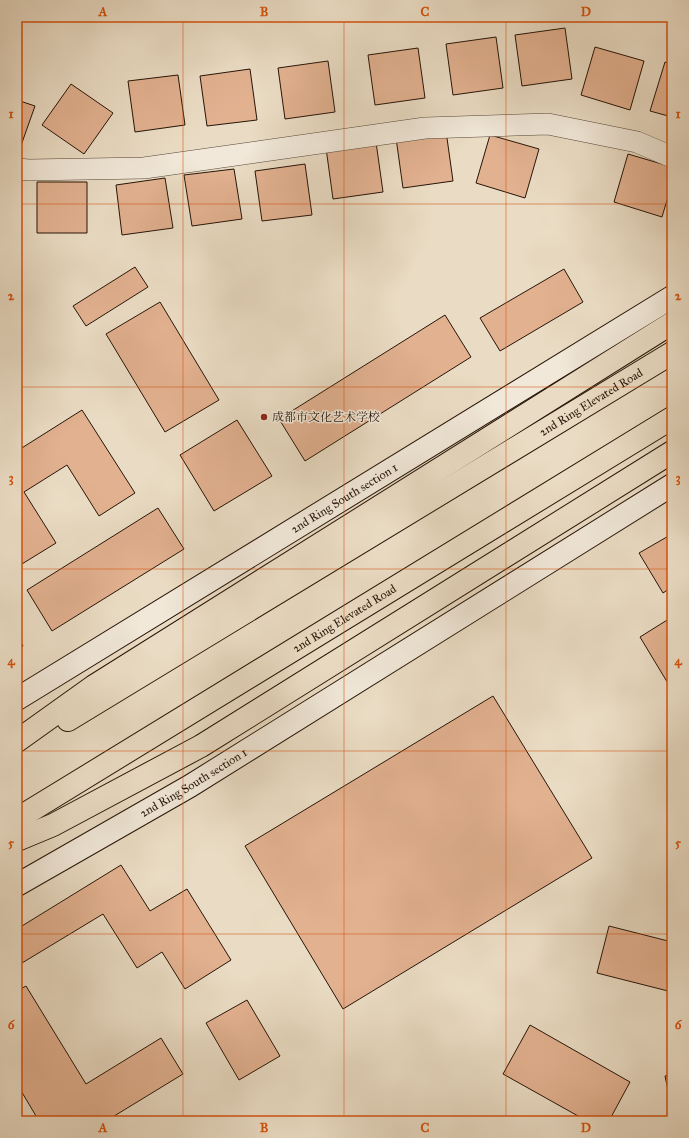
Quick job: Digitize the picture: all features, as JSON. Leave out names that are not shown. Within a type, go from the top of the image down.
[{"type":"highway","points":[[17,741],[94,686],[672,323]]},
{"type":"highway","name":"2nd Ring Elevated Road","points":[[17,752],[672,353]]},
{"type":"highway","name":"2nd Ring Elevated Road","points":[[17,819],[672,418]]},
{"type":"highway","points":[[17,840],[53,825],[201,746],[672,452]]},
{"type":"main road","name":"2nd Ring South section 1","points":[[17,699],[672,297]]},
{"type":"main road","name":"2nd Ring South section 1","points":[[17,885],[190,786],[672,485]]},
{"type":"street","points":[[17,169],[144,168],[425,128],[548,124],[637,142],[672,157]]},
{"type":"building","points":[[565,28],[572,79],[522,86],[515,35]]},
{"type":"building","points":[[496,37],[503,88],[453,95],[446,44]]},
{"type":"building","points":[[595,47],[644,61],[630,110],[581,95]]},
{"type":"building","points":[[418,48],[425,98],[375,105],[368,55]]},
{"type":"building","points":[[328,61],[335,112],[285,119],[278,68]]},
{"type":"building","points":[[665,62],[672,64],[672,117],[650,111]]},
{"type":"building","points":[[250,69],[257,120],[207,126],[200,76]]},
{"type":"building","points":[[178,75],[185,125],[135,132],[128,81]]},
{"type":"building","points":[[71,84],[113,113],[84,154],[42,125]]},
{"type":"building","points":[[17,100],[35,106],[18,154],[17,154]]},
{"type":"building","points":[[446,131],[453,181],[403,188],[396,138]]},
{"type":"building","points":[[490,135],[539,149],[525,198],[476,183]]},
{"type":"building","points":[[376,142],[383,192],[333,199],[326,148]]},
{"type":"building","points":[[628,154],[672,167],[672,183],[662,217],[614,202]]},
{"type":"building","points":[[305,164],[312,215],[262,221],[255,171]]},
{"type":"building","points":[[234,169],[242,219],[192,226],[184,175]]},
{"type":"building","points":[[165,178],[173,228],[122,235],[116,185]]},
{"type":"building","points":[[37,182],[87,182],[87,233],[37,233]]},
{"type":"building","points":[[135,267],[148,287],[86,326],[73,306]]},
{"type":"building","points":[[564,269],[583,302],[500,351],[480,318]]},
{"type":"building","points":[[160,302],[219,400],[165,432],[106,334]]},
{"type":"building","points":[[445,315],[471,357],[305,461],[279,419]]},
{"type":"building","points":[[82,410],[135,493],[99,516],[67,465],[24,492],[56,543],[17,567],[17,451]]},
{"type":"building","points":[[237,420],[272,476],[214,511],[180,455]]},
{"type":"building","points":[[158,508],[184,549],[52,631],[27,590]]},
{"type":"building","points":[[672,534],[672,587],[663,593],[639,553]]},
{"type":"building","points":[[672,617],[672,690],[640,637]]},
{"type":"building","points":[[17,635],[23,646],[17,650]]},
{"type":"building","points":[[493,696],[592,858],[343,1009],[245,846]]},
{"type":"building","points":[[121,865],[150,911],[187,889],[231,960],[185,989],[162,952],[137,968],[103,914],[17,966],[17,929]]},
{"type":"building","points":[[609,926],[672,942],[672,992],[597,973]]},
{"type":"building","points":[[26,986],[86,1084],[161,1038],[183,1074],[106,1121],[39,1121],[17,1084],[17,991]]},
{"type":"building","points":[[247,1000],[280,1056],[239,1080],[206,1023]]},
{"type":"building","points":[[530,1025],[630,1082],[609,1121],[587,1121],[503,1074]]},
{"type":"building","points":[[672,1074],[672,1109],[665,1076]]},
{"type":"place","name":"成都市文化艺术学校","points":[[264,417]]}]
